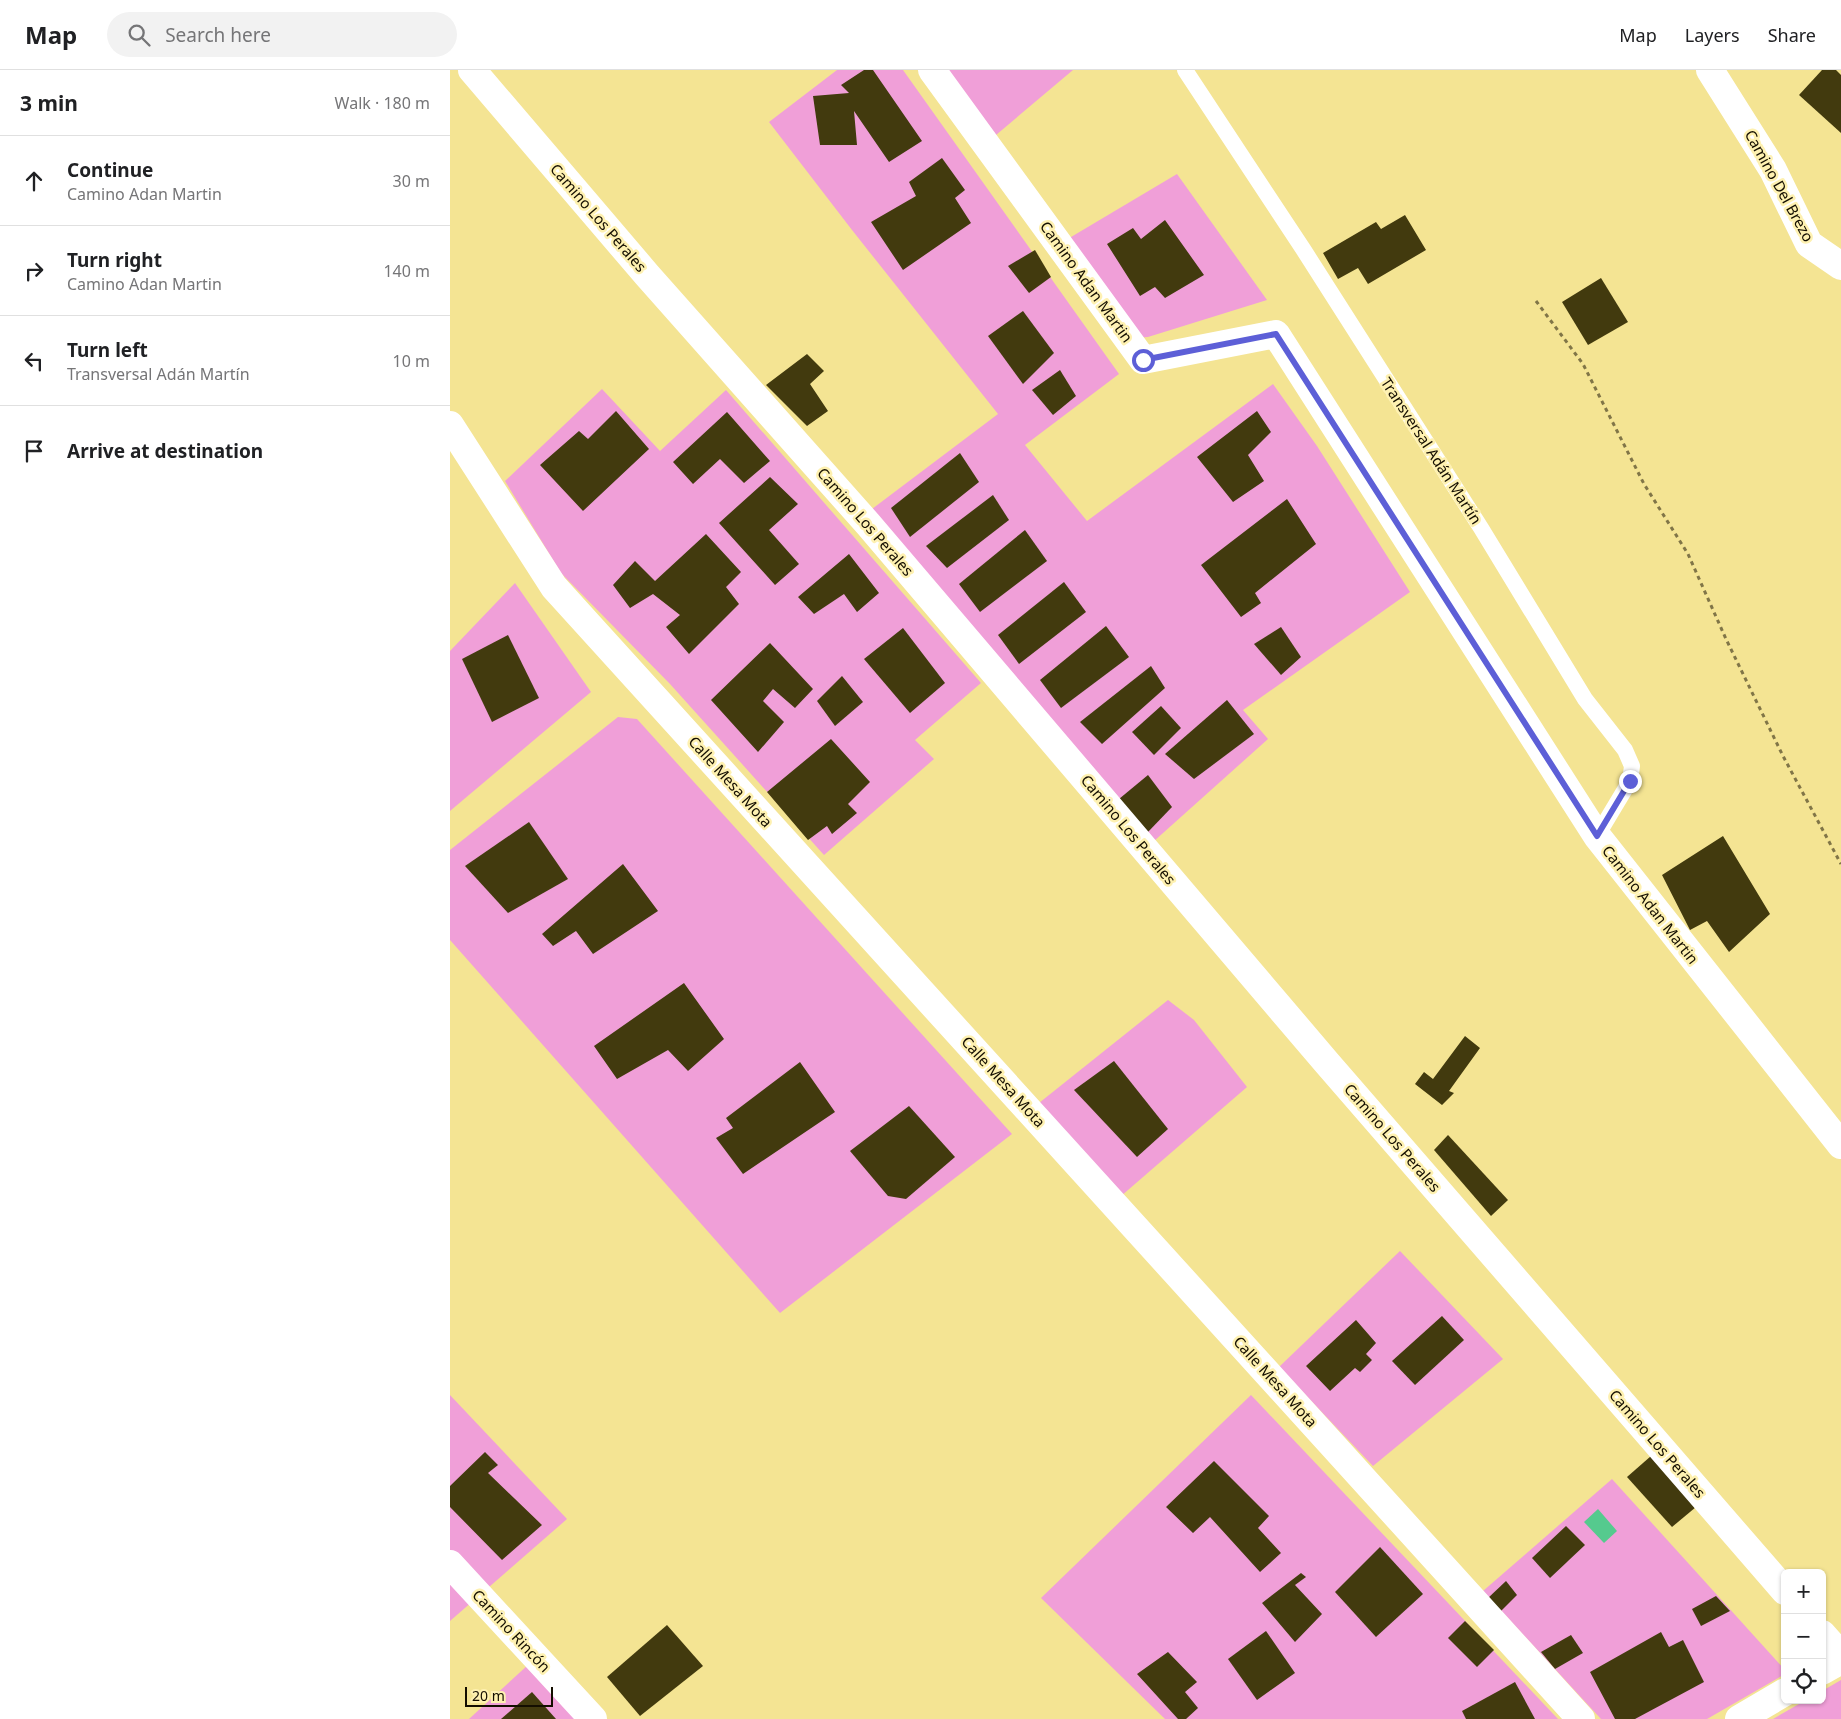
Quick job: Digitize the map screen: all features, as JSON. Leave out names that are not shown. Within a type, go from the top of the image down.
[{"type":"street","name":"Camino Los Perales","points":[[472,70],[647,275],[868,524],[1320,1056],[1781,1586]]},
{"type":"street","name":"Camino Adan Martin","points":[[932,70],[1143,360],[1276,334],[1597,836],[1841,1145]]},
{"type":"street","name":"Camino Del Brezo","points":[[1710,70],[1773,170],[1809,244],[1841,266]]},
{"type":"street","name":"Calle Mesa Mota","points":[[450,425],[554,588],[1581,1719]]},
{"type":"street","name":"Camino Rincón","points":[[450,1564],[593,1719]]},
{"type":"street","points":[[1826,1639],[1841,1656]]},
{"type":"street","points":[[1826,1669],[1841,1660]]},
{"type":"street","points":[[1739,1719],[1781,1694]]},
{"type":"lane","name":"Transversal Adán Martín","points":[[1185,70],[1305,252],[1481,528],[1585,699],[1625,750],[1632,766],[1630,781],[1597,836]]},
{"type":"path","points":[[1536,301],[1583,364],[1644,484],[1688,554],[1726,639],[1783,756],[1841,864]]},
{"type":"shaded area","points":[[837,70],[903,70],[1119,374],[1025,445],[1087,521],[1273,384],[1317,446],[1410,592],[1243,710],[1268,739],[1153,842],[872,509],[998,414],[769,122]]},
{"type":"shaded area","points":[[948,70],[1073,70],[996,135]]},
{"type":"shaded area","points":[[1177,174],[1267,300],[1148,337],[1135,338],[1066,240]]},
{"type":"shaded area","points":[[602,389],[660,451],[726,390],[981,683],[915,740],[934,759],[824,855],[670,684],[561,573],[505,481]]},
{"type":"shaded area","points":[[515,583],[591,692],[450,811],[450,651]]},
{"type":"shaded area","points":[[618,717],[637,719],[1012,1134],[780,1313],[450,940],[450,850]]},
{"type":"shaded area","points":[[1168,1000],[1194,1020],[1247,1087],[1113,1203],[1029,1111]]},
{"type":"shaded area","points":[[1400,1251],[1503,1359],[1373,1466],[1279,1367]]},
{"type":"shaded area","points":[[450,1395],[567,1519],[450,1621]]},
{"type":"shaded area","points":[[1251,1395],[1558,1719],[1165,1719],[1041,1598]]},
{"type":"shaded area","points":[[1612,1479],[1781,1666],[1781,1676],[1707,1719],[1601,1719],[1483,1591]]},
{"type":"shaded area","points":[[1598,1509],[1617,1531],[1604,1543],[1584,1522]]},
{"type":"shaded area","points":[[529,1664],[579,1719],[469,1719]]},
{"type":"shaded area","points":[[1841,1680],[1841,1719],[1773,1719],[1799,1704],[1826,1704],[1826,1689]]},
{"type":"building","points":[[864,70],[873,70],[922,141],[889,162],[854,111],[857,145],[820,145],[813,96],[849,93],[841,85]]},
{"type":"building","points":[[1822,70],[1836,70],[1841,75],[1841,133],[1799,95]]},
{"type":"building","points":[[942,158],[965,190],[955,198],[971,223],[903,270],[871,222],[916,196],[909,182]]},
{"type":"building","points":[[1405,215],[1426,250],[1368,284],[1358,268],[1338,279],[1323,253],[1376,222],[1381,229]]},
{"type":"building","points":[[1165,220],[1204,275],[1165,298],[1155,287],[1140,296],[1107,244],[1133,228],[1141,239]]},
{"type":"building","points":[[1035,250],[1051,277],[1029,293],[1008,266]]},
{"type":"building","points":[[1601,278],[1628,322],[1588,345],[1562,302]]},
{"type":"building","points":[[1023,311],[1054,353],[1023,384],[988,336]]},
{"type":"building","points":[[807,354],[824,371],[810,384],[828,411],[807,426],[766,385]]},
{"type":"building","points":[[1060,370],[1076,396],[1053,415],[1032,390]]},
{"type":"building","points":[[616,411],[649,449],[583,511],[540,465],[579,431],[588,439]]},
{"type":"building","points":[[1257,411],[1271,432],[1248,455],[1264,481],[1233,502],[1197,457]]},
{"type":"building","points":[[727,412],[770,461],[744,483],[720,459],[693,484],[673,462]]},
{"type":"building","points":[[960,453],[979,482],[910,537],[891,508]]},
{"type":"building","points":[[770,477],[798,504],[769,530],[799,564],[775,585],[719,523]]},
{"type":"building","points":[[993,495],[1009,520],[947,568],[926,546]]},
{"type":"building","points":[[1287,499],[1316,544],[1255,593],[1261,603],[1241,617],[1201,565]]},
{"type":"building","points":[[1025,530],[1047,561],[980,612],[959,584]]},
{"type":"building","points":[[706,534],[741,572],[726,587],[739,604],[689,654],[666,627],[680,615],[653,594],[630,608],[613,585],[635,561],[655,581]]},
{"type":"building","points":[[849,554],[879,593],[857,612],[844,594],[814,614],[798,597]]},
{"type":"building","points":[[1064,582],[1086,612],[1019,664],[998,635]]},
{"type":"building","points":[[1106,626],[1129,657],[1061,708],[1040,680]]},
{"type":"building","points":[[1281,627],[1301,657],[1281,675],[1254,644]]},
{"type":"building","points":[[903,628],[945,683],[910,713],[864,659]]},
{"type":"building","points":[[508,635],[539,698],[492,722],[462,659]]},
{"type":"building","points":[[770,643],[813,689],[795,708],[773,689],[763,701],[784,722],[758,752],[711,700]]},
{"type":"building","points":[[1151,666],[1165,688],[1102,744],[1080,722]]},
{"type":"building","points":[[842,676],[863,702],[835,726],[817,701]]},
{"type":"building","points":[[1227,700],[1254,734],[1194,779],[1165,754]]},
{"type":"building","points":[[1161,706],[1181,728],[1154,755],[1132,732]]},
{"type":"building","points":[[831,739],[870,782],[848,804],[857,813],[832,834],[827,826],[808,840],[767,792]]},
{"type":"building","points":[[1148,775],[1172,807],[1147,833],[1119,799]]},
{"type":"building","points":[[529,822],[568,879],[508,913],[465,866]]},
{"type":"building","points":[[1723,836],[1770,914],[1729,952],[1707,921],[1690,930],[1662,875]]},
{"type":"building","points":[[623,864],[658,911],[593,954],[576,931],[553,946],[542,934]]},
{"type":"building","points":[[684,983],[724,1039],[688,1071],[668,1050],[617,1079],[594,1046]]},
{"type":"building","points":[[1465,1036],[1480,1048],[1449,1091],[1454,1093],[1442,1105],[1415,1084],[1424,1072],[1433,1079]]},
{"type":"building","points":[[1114,1061],[1168,1129],[1137,1157],[1074,1090]]},
{"type":"building","points":[[800,1062],[835,1112],[743,1174],[716,1138],[733,1128],[726,1118]]},
{"type":"building","points":[[909,1106],[955,1157],[906,1199],[888,1196],[850,1151]]},
{"type":"building","points":[[1448,1135],[1508,1200],[1491,1216],[1434,1150]]},
{"type":"building","points":[[1442,1316],[1464,1340],[1415,1385],[1392,1361]]},
{"type":"building","points":[[1356,1320],[1376,1343],[1366,1354],[1372,1360],[1360,1372],[1355,1368],[1330,1391],[1306,1366]]},
{"type":"building","points":[[485,1452],[498,1465],[488,1473],[542,1525],[502,1560],[450,1507],[450,1486]]},
{"type":"building","points":[[1651,1456],[1696,1507],[1672,1527],[1627,1477]]},
{"type":"building","points":[[1214,1461],[1269,1516],[1258,1528],[1281,1553],[1260,1572],[1210,1517],[1193,1533],[1166,1507]]},
{"type":"building","points":[[1566,1526],[1585,1545],[1550,1578],[1532,1558]]},
{"type":"building","points":[[1380,1547],[1423,1594],[1376,1637],[1335,1592]]},
{"type":"building","points":[[1301,1573],[1306,1577],[1295,1585],[1322,1614],[1295,1642],[1262,1603]]},
{"type":"building","points":[[1506,1581],[1517,1595],[1501,1611],[1487,1599]]},
{"type":"building","points":[[1716,1596],[1730,1611],[1701,1626],[1692,1609]]},
{"type":"building","points":[[1465,1621],[1494,1650],[1477,1667],[1448,1638]]},
{"type":"building","points":[[667,1625],[703,1666],[640,1716],[607,1677]]},
{"type":"building","points":[[1266,1631],[1295,1673],[1257,1700],[1228,1659]]},
{"type":"building","points":[[1661,1632],[1669,1647],[1683,1640],[1704,1682],[1635,1719],[1615,1719],[1590,1672]]},
{"type":"building","points":[[1571,1635],[1583,1653],[1555,1669],[1541,1652]]},
{"type":"building","points":[[1168,1652],[1197,1682],[1185,1692],[1198,1708],[1186,1719],[1178,1719],[1137,1674]]},
{"type":"building","points":[[1515,1682],[1535,1719],[1466,1719],[1462,1711]]},
{"type":"building","points":[[532,1692],[556,1719],[501,1719]]},
{"type":"route","points":[[1143,360],[1276,334],[1597,836],[1630,781]]}]
